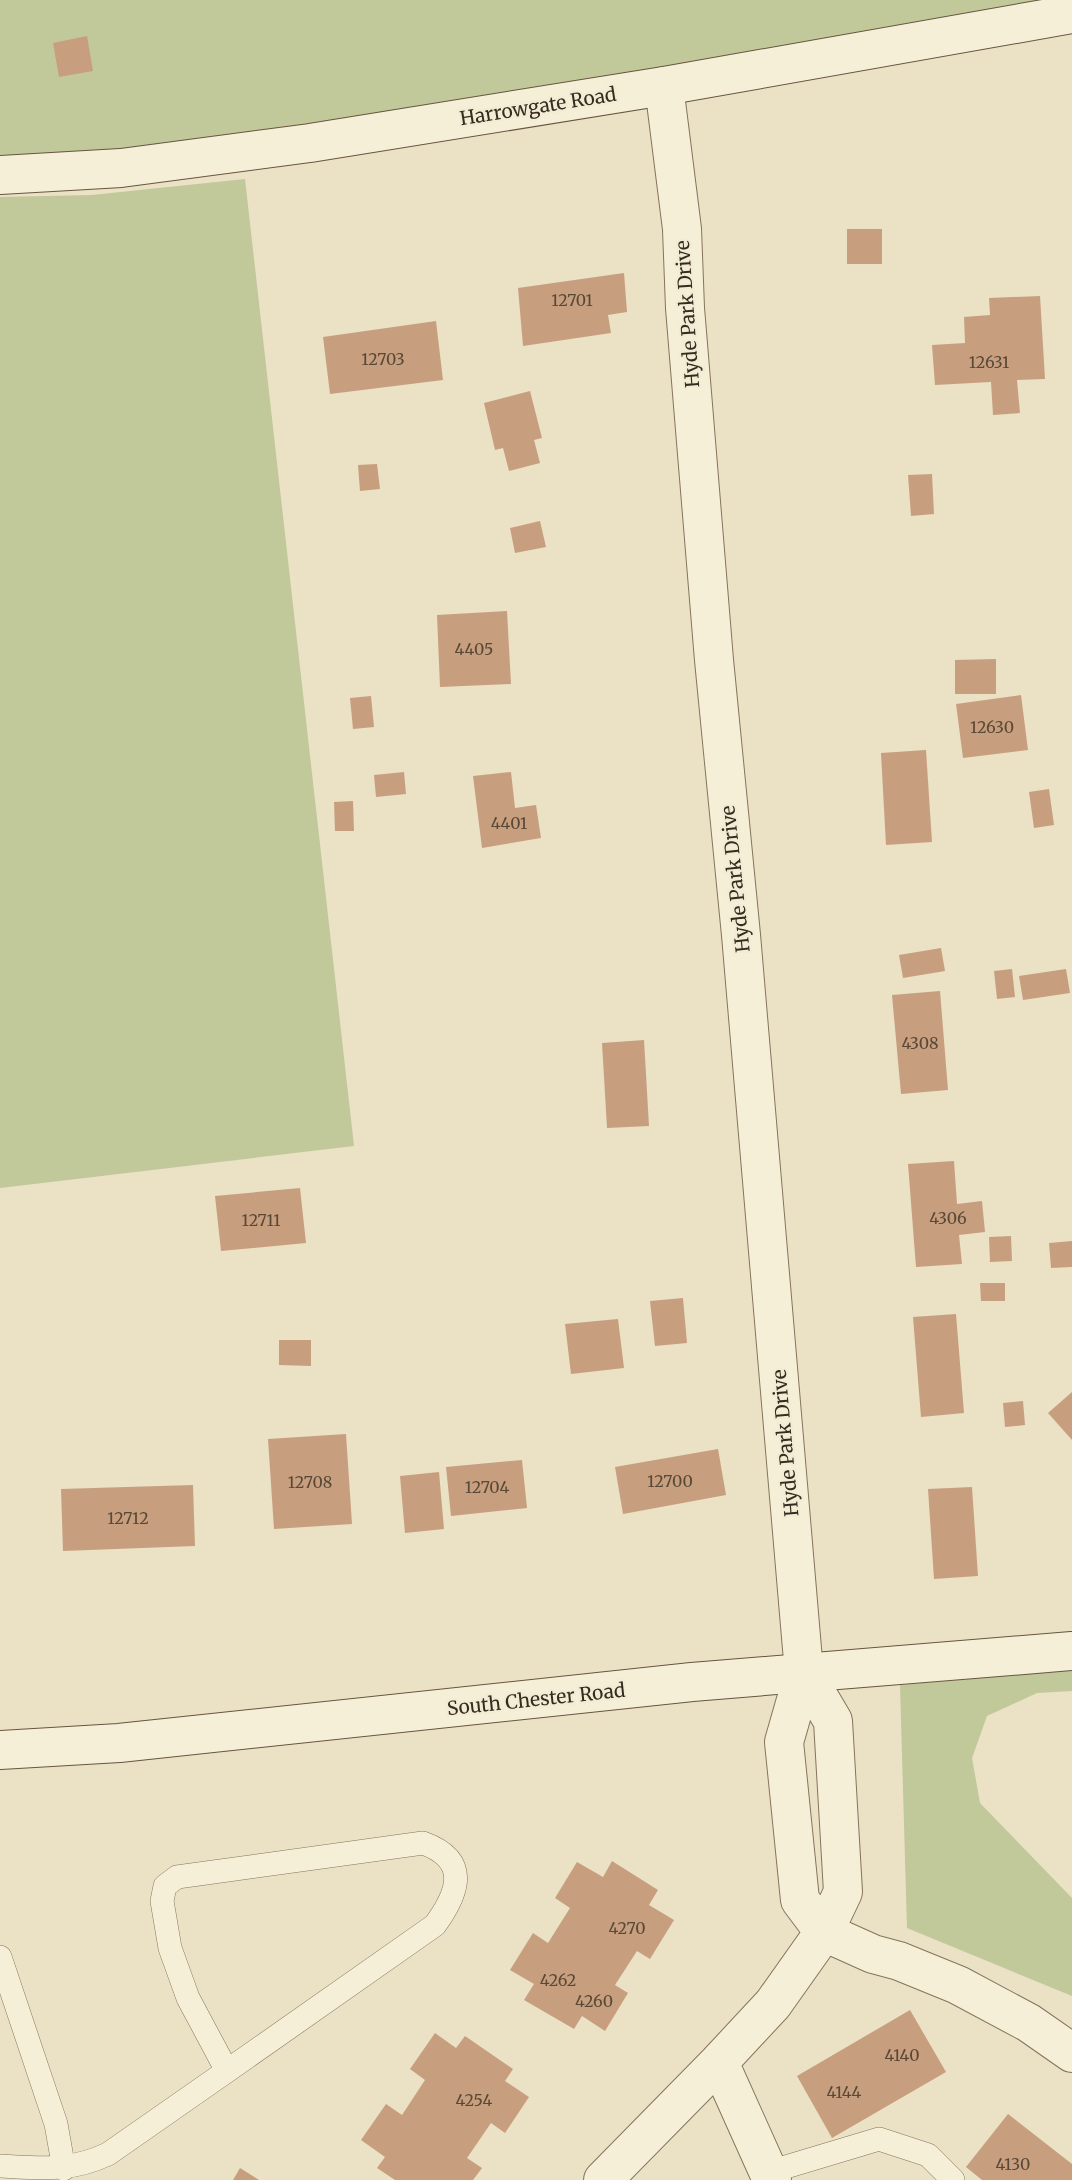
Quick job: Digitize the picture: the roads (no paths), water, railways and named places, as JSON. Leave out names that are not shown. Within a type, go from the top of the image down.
[{"type":"street","name":"Harrowgate Road","points":[[0,175],[121,168],[283,147],[664,86],[1072,14]]},
{"type":"street","name":"Hyde Park Drive","points":[[664,86],[681,229],[714,660],[741,934],[804,1672],[784,1742],[800,1900],[824,1932],[873,1954],[899,1961],[958,1985],[1029,2023],[1072,2053]]},
{"type":"street","name":"South Chester Road","points":[[0,1750],[119,1743],[804,1672],[1072,1651]]},
{"type":"street","name":"Hyde Park Drive","points":[[603,2180],[773,2004],[824,1932],[843,1892],[833,1721],[804,1672]]},
{"type":"street","points":[[719,2062],[770,2176]]},
{"type":"lane","points":[[0,2166],[64,2169],[108,2154],[227,2071],[435,1925],[449,1906],[455,1883],[454,1864],[441,1850],[423,1843],[177,1877],[165,1886],[162,1901],[170,1948],[188,1998],[227,2071]]},
{"type":"lane","points":[[0,1957],[57,2124],[64,2169]]},
{"type":"lane","points":[[770,2176],[878,2139],[928,2155],[953,2180]]}]
